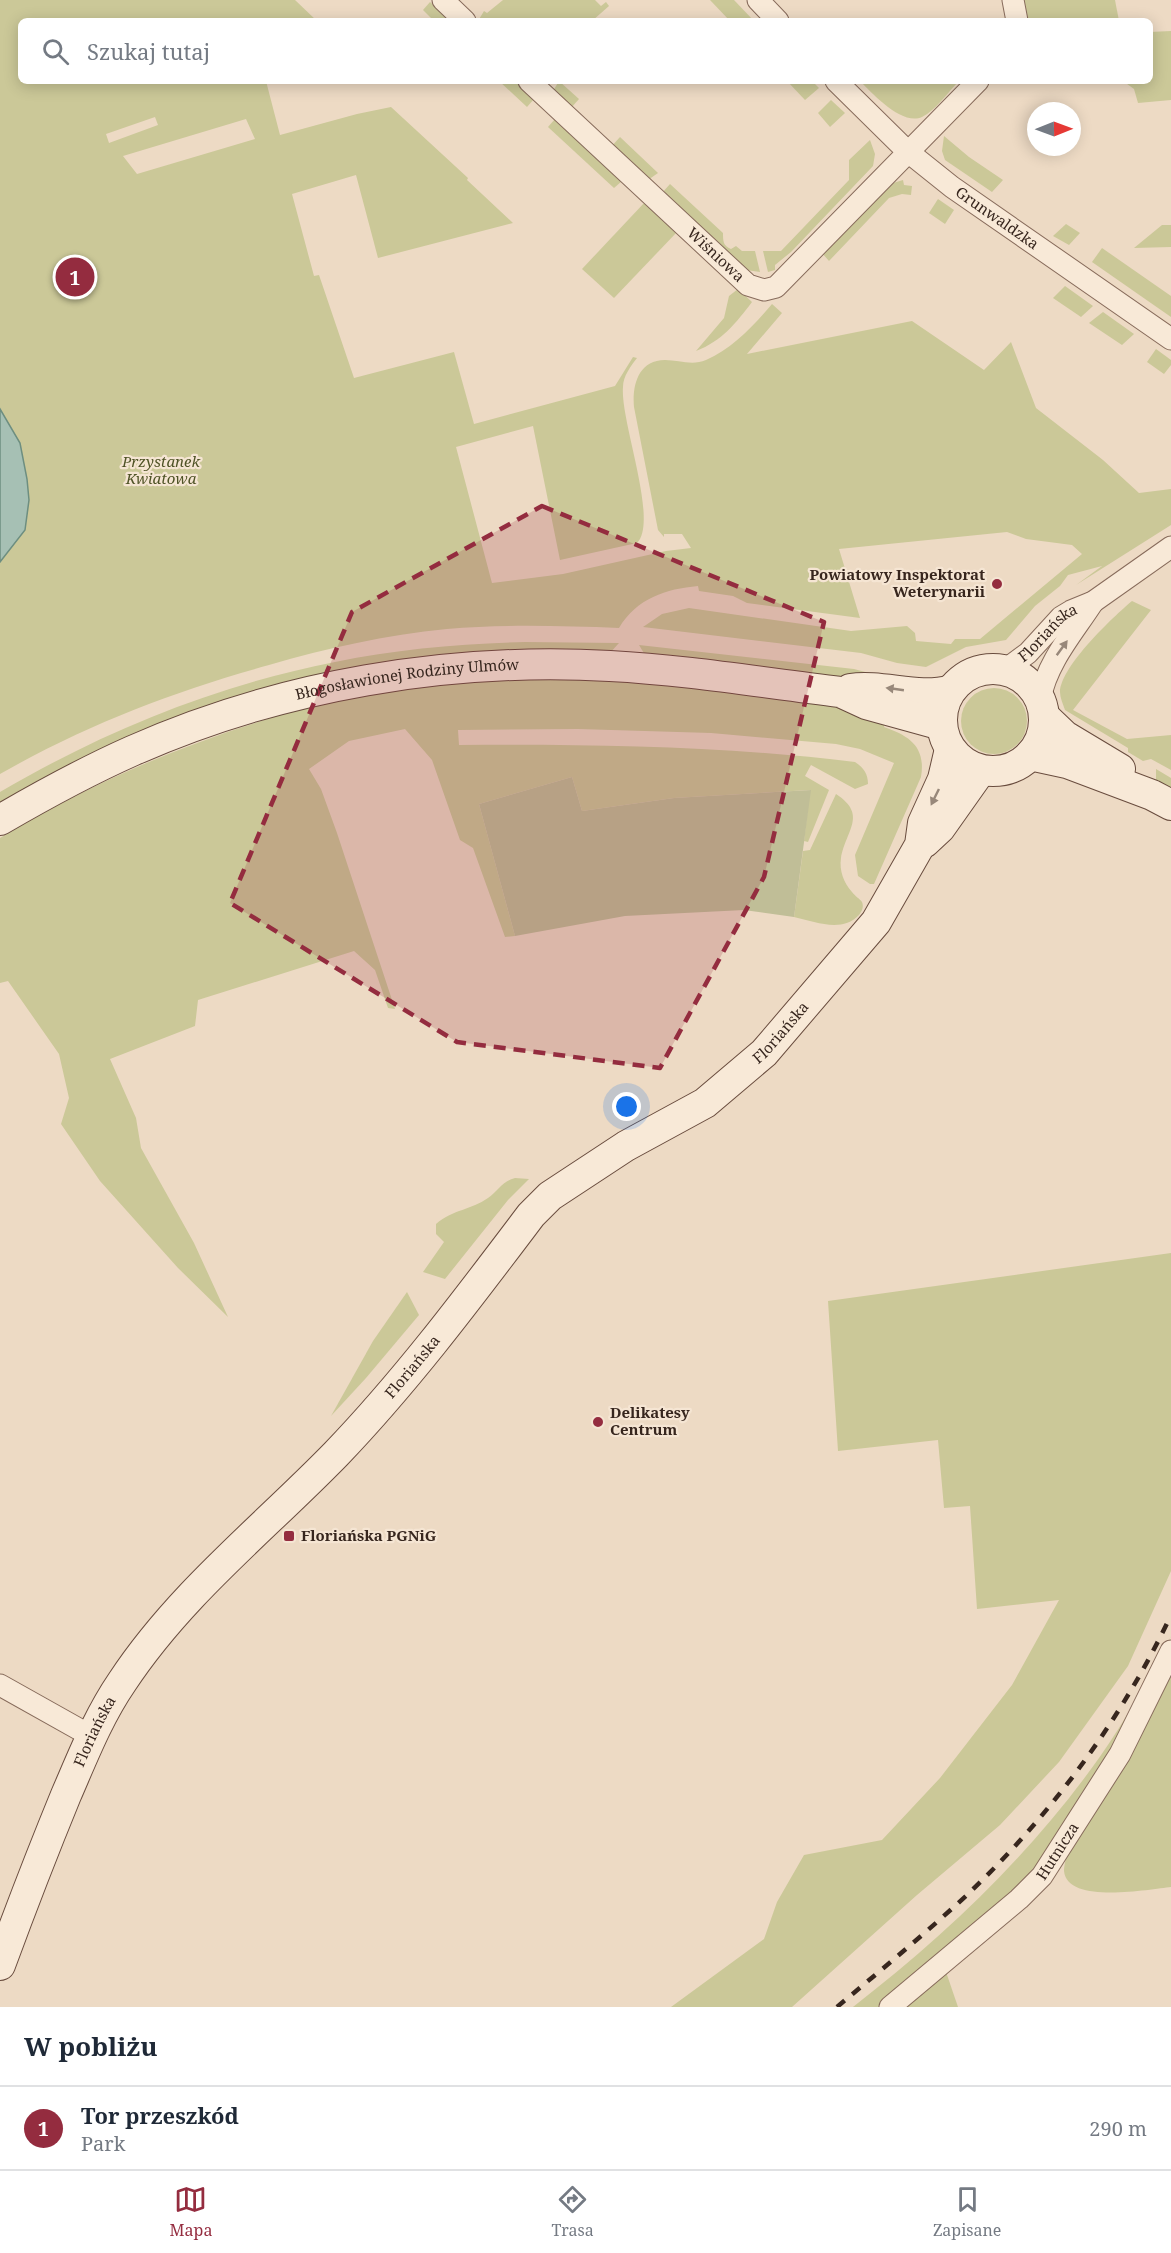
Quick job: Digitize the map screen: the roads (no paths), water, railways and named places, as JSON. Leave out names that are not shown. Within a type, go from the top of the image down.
[{"type":"street","points":[[443,0],[462,18]]},
{"type":"street","points":[[758,0],[775,18]]},
{"type":"street","points":[[1013,0],[1016,18]]},
{"type":"street","name":"Wiśniowa","points":[[533,84],[736,274],[757,289],[764,290],[776,287],[975,84]]},
{"type":"street","name":"Grunwaldzka","points":[[839,84],[908,151],[954,188],[1171,339]]},
{"type":"street","name":"Floriańska","points":[[1005,670],[1028,653],[1061,617],[1093,602],[1171,547]]},
{"type":"street","name":"Floriańska","points":[[1042,707],[1042,684],[1051,664],[1093,602]]},
{"type":"street","name":"Błogosławionej Rodziny Ulmów","points":[[0,820],[89,771],[176,733],[292,696],[385,678],[497,666],[610,666],[840,692],[946,737]]},
{"type":"street","points":[[1042,707],[1041,737],[1030,755],[1020,764],[1008,770],[994,772],[981,770],[964,762],[946,737],[943,707],[951,690],[969,674],[980,670],[1005,670],[1025,680],[1042,707],[1065,736],[1129,774],[1162,800]]},
{"type":"street","name":"Błogosławionej Rodziny Ulmów","points":[[840,692],[872,687],[932,694],[951,690]]},
{"type":"street","name":"Floriańska","points":[[920,845],[923,823],[943,780],[946,737]]},
{"type":"street","points":[[1030,755],[1064,762],[1162,800]]},
{"type":"street","name":"Floriańska","points":[[0,1965],[37,1865],[91,1736],[121,1683],[148,1645],[223,1562],[336,1454],[453,1318],[531,1215],[550,1196],[626,1146],[705,1103],[764,1053],[876,922],[920,845],[940,828],[981,770]]},
{"type":"street","name":"Hutnicza","points":[[890,2007],[1019,1899],[1042,1876],[1120,1754],[1171,1651]]},
{"type":"street","points":[[0,1685],[91,1736]]},
{"type":"railway","points":[[837,2007],[968,1894],[1028,1832],[1082,1764],[1107,1728],[1152,1654],[1171,1615]]},
{"type":"place","name":"Tor przeszkód","points":[[75,277]]},
{"type":"place","name":"Powiatowy Inspektorat Weterynarii","points":[[997,584]]},
{"type":"place","name":"Delikatesy Centrum","points":[[598,1422]]},
{"type":"place","name":"Floriańska PGNiG","points":[[289,1536]]},
{"type":"park label","name":"Przystanek Kwiatowa","points":[[161,470]]}]
